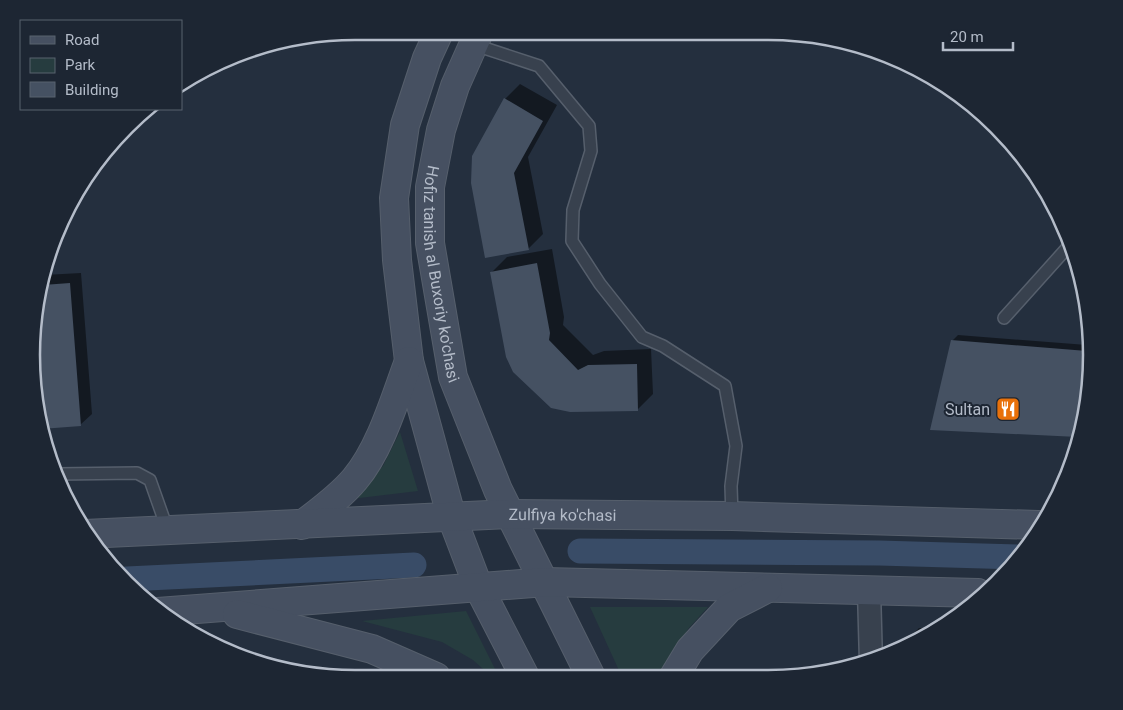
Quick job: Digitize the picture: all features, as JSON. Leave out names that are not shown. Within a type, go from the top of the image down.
[{"type":"main road","points":[[435,40],[427,58],[405,125],[394,198],[397,260],[409,361],[451,515],[478,586],[520,670]]},
{"type":"main road","name":"Hofiz tanish al Buxoriy ko'chasi","points":[[475,40],[454,86],[434,158],[430,187],[430,243],[453,377],[498,490],[546,582],[588,670]]},
{"type":"main road","points":[[302,525],[338,496],[356,478],[383,431],[409,361]]},
{"type":"main road","name":"Zulfiya ko'chasi","points":[[96,534],[302,525],[451,515],[510,514],[732,516],[1033,525]]},
{"type":"main road","points":[[172,611],[546,582],[975,593]]},
{"type":"main road","points":[[678,670],[690,650],[729,608],[770,587]]},
{"type":"main road","points":[[216,609],[372,649],[422,670]]},
{"type":"street","points":[[870,591],[871,652]]},
{"type":"lane","points":[[480,40],[539,66],[589,126],[592,151],[573,210],[572,242],[600,284],[642,337],[663,346],[725,386],[736,446],[731,486],[732,516]]},
{"type":"lane","points":[[1004,318],[1065,250]]},
{"type":"lane","points":[[63,474],[138,473],[150,480],[168,531]]},
{"type":"green space","points":[[400,432],[418,491],[351,499],[383,466]]},
{"type":"green space","points":[[590,607],[708,607],[688,629],[664,670],[619,670]]},
{"type":"green space","points":[[466,611],[496,670],[484,670],[473,660],[442,642],[362,621]]},
{"type":"building","points":[[504,98],[543,121],[514,173],[529,250],[485,258],[471,183],[472,156]]},
{"type":"building","points":[[537,263],[550,333],[549,340],[578,370],[588,365],[637,364],[638,411],[570,412],[551,408],[513,372],[506,357],[490,272]]},
{"type":"building","points":[[70,283],[81,426],[49,428],[46,416],[40,355],[43,314],[48,285]]},
{"type":"building","name":"Sultan","points":[[951,340],[1083,351],[1080,396],[1072,437],[930,430]]},
{"type":"waterway","points":[[580,551],[879,553],[1010,557]]},
{"type":"waterway","points":[[133,579],[414,565]]},
{"type":"place","name":"Sultan","points":[[1008,409]]}]
